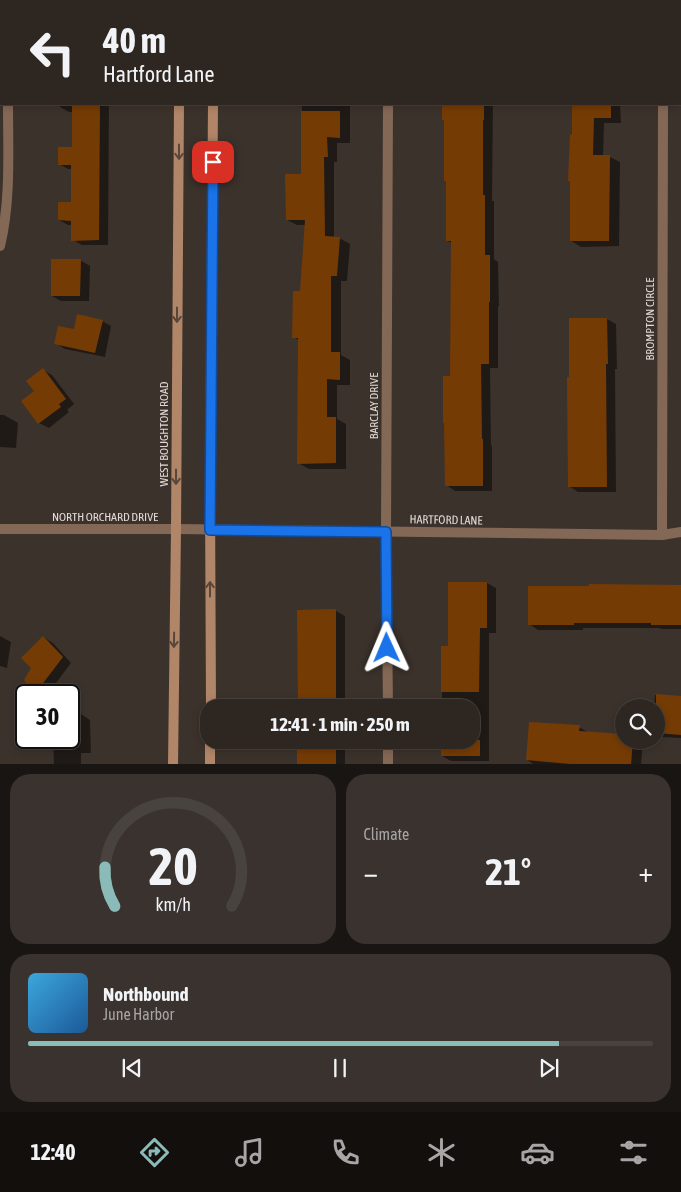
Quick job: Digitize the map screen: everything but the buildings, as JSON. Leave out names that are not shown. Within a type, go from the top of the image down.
[{"type":"main road","name":"WEST BOUGHTON ROAD","points":[[172,764],[176,529],[179,105]]},
{"type":"main road","points":[[211,699],[210,530],[213,105]]},
{"type":"main road","points":[[210,749],[210,764]]},
{"type":"street","points":[[0,246],[8,201],[8,105]]},
{"type":"street","name":"BARCLAY DRIVE","points":[[388,105],[386,532],[388,699]]},
{"type":"street","name":"BROMPTON CIRCLE","points":[[662,535],[663,105]]},
{"type":"street","name":"NORTH ORCHARD DRIVE","points":[[0,530],[210,530]]},
{"type":"street","name":"HARTFORD LANE","points":[[210,530],[662,535],[681,532]]},
{"type":"street","points":[[388,749],[388,764]]},
{"type":"route","points":[[213,162],[210,530],[386,532],[387,648]]}]
